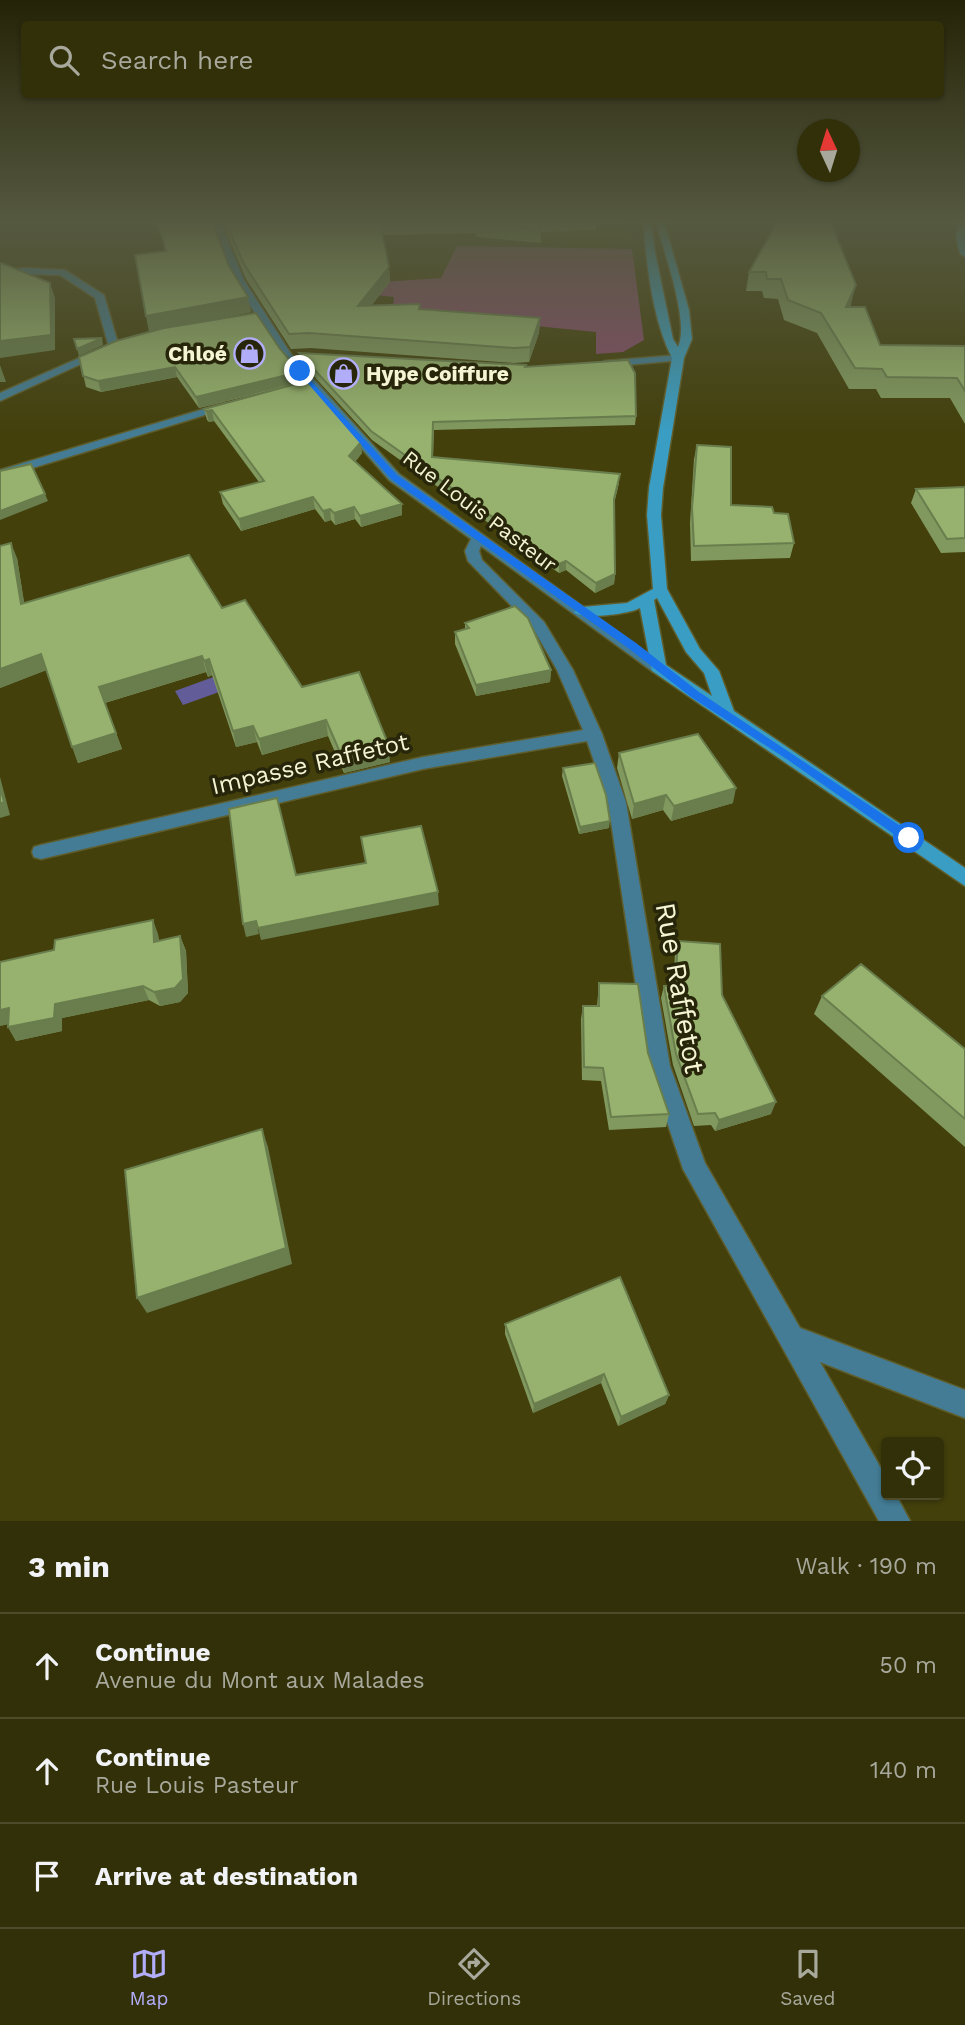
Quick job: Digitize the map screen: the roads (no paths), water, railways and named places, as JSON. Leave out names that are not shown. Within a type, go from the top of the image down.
[{"type":"street","points":[[92,292],[100,297],[114,348]]},
{"type":"street","name":"Rue Louis Pasteur","points":[[244,292],[255,317],[394,477],[658,667]]},
{"type":"street","points":[[658,292],[668,339],[678,358]]},
{"type":"street","points":[[679,292],[687,339],[678,358],[656,488],[654,515],[660,589],[687,641],[710,671],[727,715]]},
{"type":"street","points":[[0,397],[127,344]]},
{"type":"street","points":[[287,356],[301,355]]},
{"type":"street","points":[[593,365],[678,358]]},
{"type":"street","points":[[0,474],[242,402]]},
{"type":"street","name":"Rue Raffetot","points":[[478,538],[472,551],[475,561],[539,625],[565,670],[593,734],[617,802],[659,1066],[695,1169],[895,1521]]},
{"type":"street","points":[[582,612],[631,607],[660,589]]},
{"type":"street","points":[[646,600],[658,667],[965,878]]},
{"type":"street","name":"Impasse Raffetot","points":[[41,852],[423,762],[593,734]]},
{"type":"street","points":[[792,1338],[965,1404]]},
{"type":"place","name":"Chloé","points":[[250,353]]},
{"type":"place","name":"Hype Coiffure","points":[[343,373]]}]
